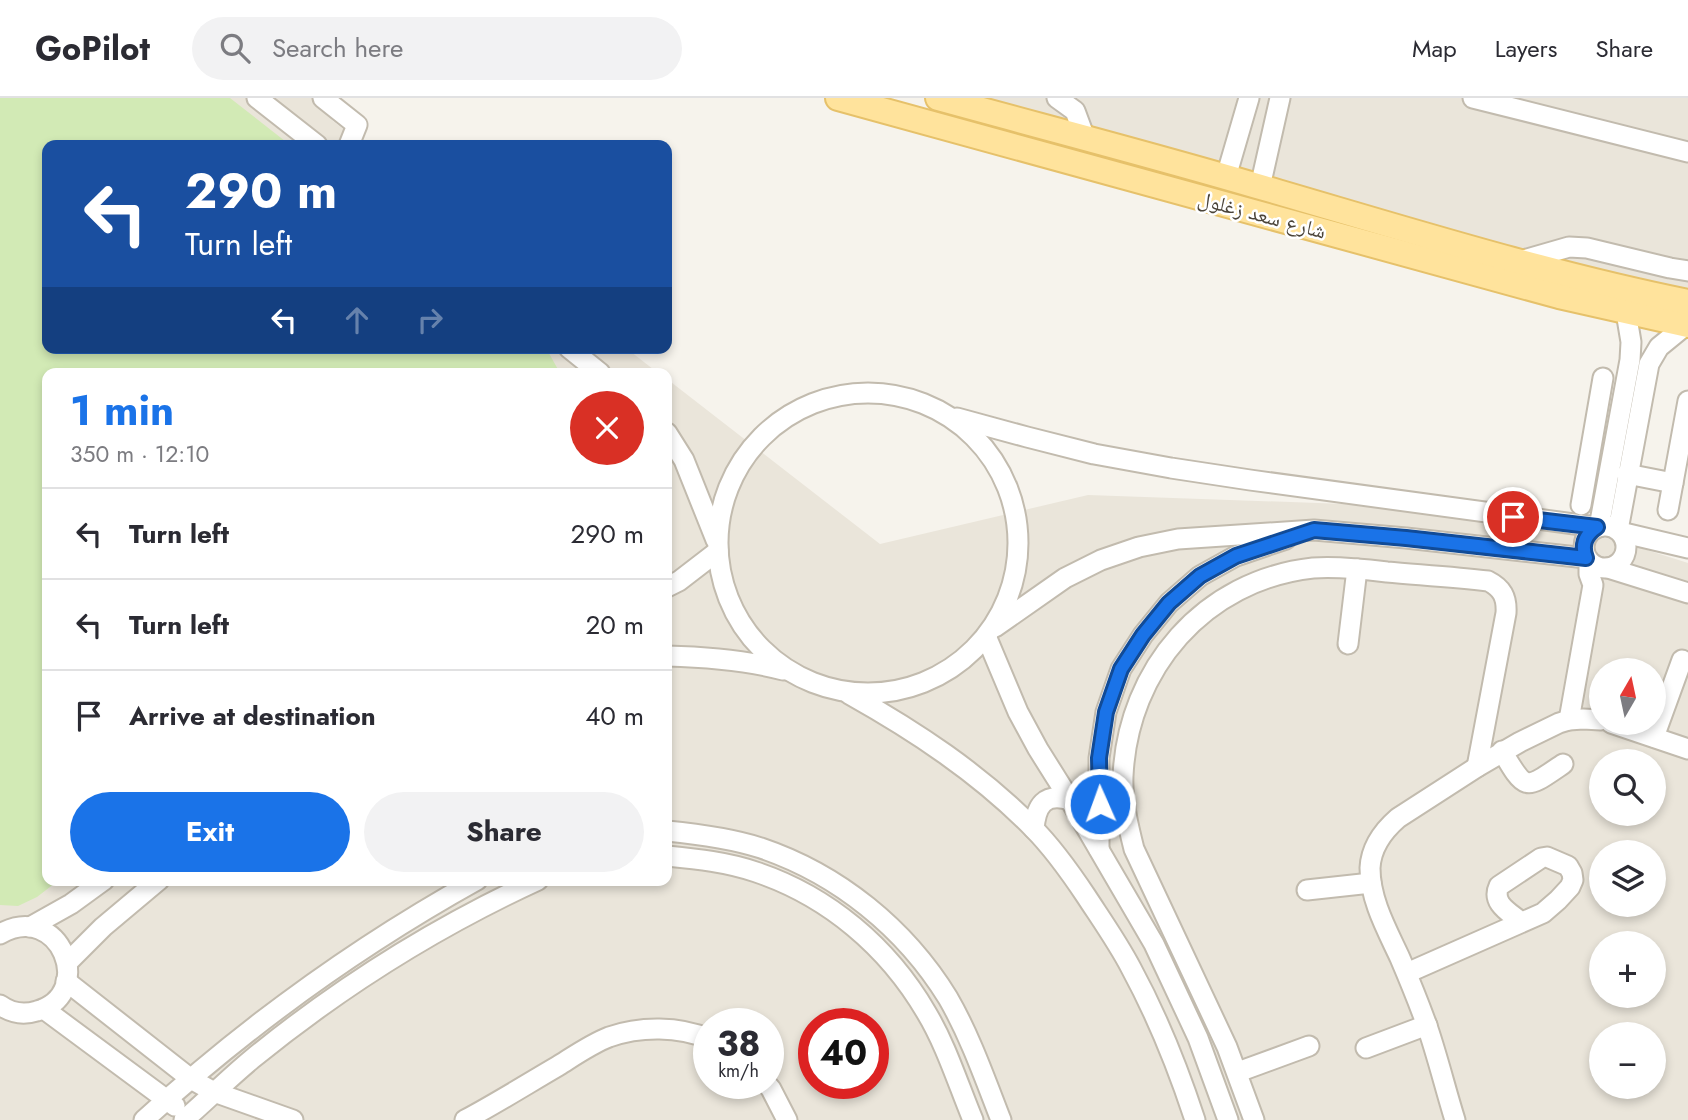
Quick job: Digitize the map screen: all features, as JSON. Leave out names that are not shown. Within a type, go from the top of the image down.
[{"type":"main road","name":"شارع سعد زغلول","points":[[838,98],[1546,293],[1626,312],[1688,317]]},
{"type":"main road","name":"شارع سعد زغلول","points":[[938,98],[1638,292],[1688,317]]},
{"type":"street","points":[[257,98],[311,140]]},
{"type":"street","points":[[323,98],[357,125],[351,140]]},
{"type":"street","points":[[1058,98],[1075,111],[1085,138]]},
{"type":"street","points":[[1260,187],[1280,98]]},
{"type":"street","points":[[1473,98],[1688,152]]},
{"type":"street","points":[[1226,177],[1247,104],[1274,118]]},
{"type":"street","points":[[1520,261],[1569,247],[1587,248],[1688,271]]},
{"type":"street","points":[[1608,529],[1639,362],[1631,342],[1626,312]]},
{"type":"street","points":[[1639,362],[1659,347],[1688,317]]},
{"type":"street","points":[[576,354],[594,368]]},
{"type":"street","points":[[1581,505],[1603,379]]},
{"type":"street","points":[[672,585],[679,582],[718,547],[719,523],[735,472],[750,450],[769,430],[790,415],[815,403],[867,393],[920,402],[947,415],[1094,454],[1250,480],[1608,529],[1688,548]]},
{"type":"street","points":[[1668,510],[1688,401]]},
{"type":"street","points":[[947,415],[970,433],[990,454],[1005,480],[1015,507],[1019,536],[1017,565],[1010,594],[989,633],[1018,712],[1154,944],[1198,1038],[1228,1120]]},
{"type":"street","points":[[672,441],[684,460],[718,547],[728,598],[739,620],[753,640],[791,672],[812,682],[845,691],[878,693],[911,687],[942,674],[969,655],[989,633],[1065,578],[1101,560],[1139,547],[1178,539],[1314,530],[1406,538],[1597,564],[1616,565],[1625,554],[1625,539],[1608,529],[1590,531],[1584,544],[1584,551],[1597,564],[1688,593]]},
{"type":"street","points":[[1589,462],[1673,484]]},
{"type":"street","points":[[1099,850],[1099,758],[1106,712],[1121,669],[1143,635],[1169,603],[1200,576],[1236,556],[1314,530]]},
{"type":"street","points":[[1569,720],[1597,564]]},
{"type":"street","points":[[1254,1120],[1238,1072],[1134,849],[1126,814],[1123,779],[1126,743],[1135,708],[1150,675],[1173,642],[1202,613],[1236,591],[1274,576],[1314,568],[1357,569],[1488,581],[1503,593],[1506,613],[1477,767]]},
{"type":"street","points":[[1348,644],[1357,569]]},
{"type":"street","points":[[672,656],[706,657],[791,672]]},
{"type":"street","points":[[1654,737],[1682,660]]},
{"type":"street","points":[[845,691],[892,718],[981,780],[1034,829],[1075,880],[1131,967],[1169,1052],[1195,1120]]},
{"type":"street","points":[[1455,1120],[1427,1026],[1378,908],[1371,883],[1370,864],[1375,846],[1384,831],[1398,818],[1502,751],[1559,723],[1589,719]]},
{"type":"street","points":[[1648,735],[1688,749]]},
{"type":"street","points":[[1502,751],[1522,782],[1537,782],[1563,764]]},
{"type":"street","points":[[1034,829],[1038,809],[1044,802],[1052,797],[1070,800]]},
{"type":"street","points":[[672,832],[712,836],[760,848],[806,867],[849,892],[887,923],[920,959],[948,999],[1001,1120]]},
{"type":"street","points":[[672,856],[712,860],[756,871],[798,889],[837,912],[872,942],[902,975],[927,1013],[947,1055],[972,1120]]},
{"type":"street","points":[[1307,890],[1371,883]]},
{"type":"street","points":[[0,933],[10,928],[30,926],[71,904],[96,886]]},
{"type":"street","points":[[5,1014],[44,1009],[58,997],[67,972],[103,927],[152,886]]},
{"type":"street","points":[[144,1120],[266,1019],[403,923],[467,886]]},
{"type":"street","points":[[44,1009],[192,1118],[214,1092],[291,1029],[373,972],[458,920],[524,886]]},
{"type":"street","points":[[1407,973],[1521,922]]},
{"type":"street","points":[[30,926],[55,938],[63,949],[67,972],[191,1079],[214,1092],[293,1120]]},
{"type":"street","points":[[1366,1048],[1427,1026]]},
{"type":"street","points":[[465,1120],[490,1113],[582,1051],[609,1037],[639,1030],[669,1029],[693,1034]]},
{"type":"street","points":[[947,1055],[970,1044]]},
{"type":"street","points":[[1238,1072],[1309,1046]]},
{"type":"street","points":[[776,1099],[787,1120]]},
{"type":"shaded area","points":[[0,98],[315,98],[333,121],[358,140],[42,140],[42,354],[634,354],[652,368],[42,368],[42,886],[672,886],[672,383],[880,544],[1088,495],[1345,504],[1609,538],[1688,563],[1688,1120],[0,1120]]},
{"type":"shaded area","points":[[925,98],[1688,98],[1688,307],[1237,185]]},
{"type":"green space","points":[[0,98],[230,98],[284,140],[42,140],[42,354],[549,354],[557,368],[42,368],[42,886],[51,886],[18,906],[0,905]]},
{"type":"route","points":[[1100,804],[1099,758],[1106,712],[1121,669],[1143,635],[1169,603],[1200,576],[1236,556],[1314,530],[1586,558],[1586,537],[1597,527],[1513,517]]}]
